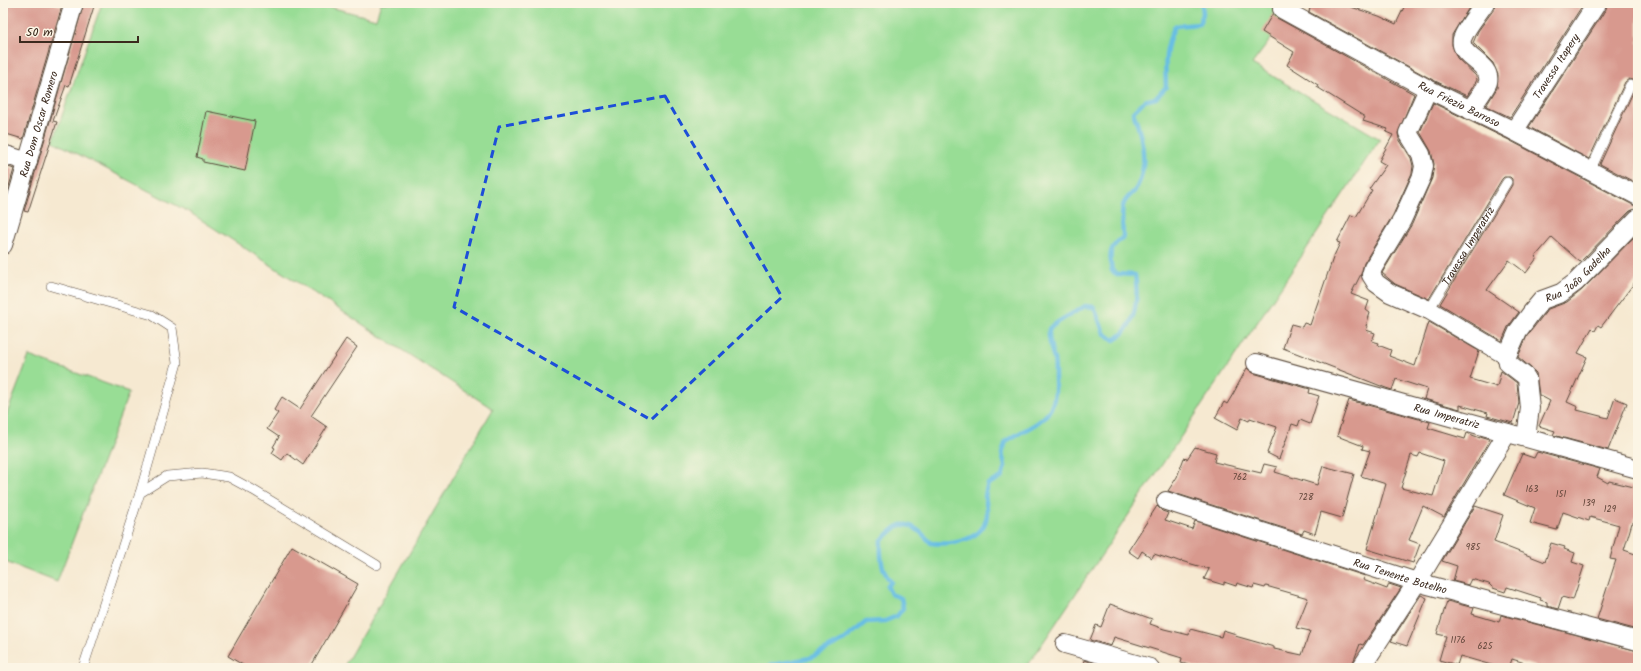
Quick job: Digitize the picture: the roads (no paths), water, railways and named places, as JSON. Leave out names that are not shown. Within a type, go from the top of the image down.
[{"type":"street","name":"Rua Dom Oscar Romero","points":[[3,245],[74,3]]},
{"type":"street","points":[[1470,110],[1488,82],[1488,77],[1482,66],[1464,50],[1462,41],[1465,32],[1485,3]]},
{"type":"street","name":"Travessa Itapery","points":[[1514,131],[1597,3]]},
{"type":"street","name":"Rua Friezio Barroso","points":[[1282,9],[1428,89],[1514,131],[1638,196]]},
{"type":"street","points":[[1428,89],[1408,133],[1421,154],[1424,166],[1422,176],[1402,220],[1372,268],[1372,275],[1376,283],[1390,293],[1429,310],[1507,356],[1508,364],[1527,379],[1530,408],[1526,437]]},
{"type":"street","points":[[3,154],[28,162]]},
{"type":"street","name":"Rua João Gadelha","points":[[1507,356],[1518,331],[1542,300],[1561,293],[1576,282],[1638,218]]},
{"type":"street","name":"Rua Imperatriz","points":[[1256,363],[1638,469]]},
{"type":"street","points":[[1361,668],[1417,582],[1507,433]]},
{"type":"street","name":"Rua Tenente Botelho","points":[[1166,501],[1417,582],[1638,641]]},
{"type":"street","points":[[1065,644],[1150,668]]},
{"type":"lane","points":[[1590,171],[1630,84]]},
{"type":"lane","name":"Travessa Imperatriz","points":[[1429,310],[1507,182]]},
{"type":"lane","points":[[51,286],[152,315],[172,328],[177,363],[140,493],[83,668]]},
{"type":"lane","points":[[140,493],[167,476],[202,474],[228,477],[253,490],[376,565]]},
{"type":"waterway","points":[[764,668],[772,665],[810,658],[843,641],[866,622],[885,621],[897,616],[903,608],[901,598],[891,594],[887,586],[891,582],[883,568],[881,541],[901,525],[914,528],[922,533],[931,543],[957,542],[965,540],[980,531],[985,524],[987,515],[985,497],[988,484],[1002,477],[1005,466],[1002,454],[1006,441],[1035,425],[1048,413],[1053,404],[1055,394],[1055,366],[1049,340],[1049,329],[1062,319],[1085,306],[1094,307],[1104,333],[1114,340],[1127,328],[1136,302],[1135,275],[1117,274],[1112,271],[1110,255],[1115,244],[1123,237],[1123,206],[1137,187],[1143,169],[1143,150],[1139,130],[1133,112],[1144,101],[1156,98],[1166,87],[1166,56],[1171,34],[1175,26],[1199,24],[1203,14],[1202,3]]}]
